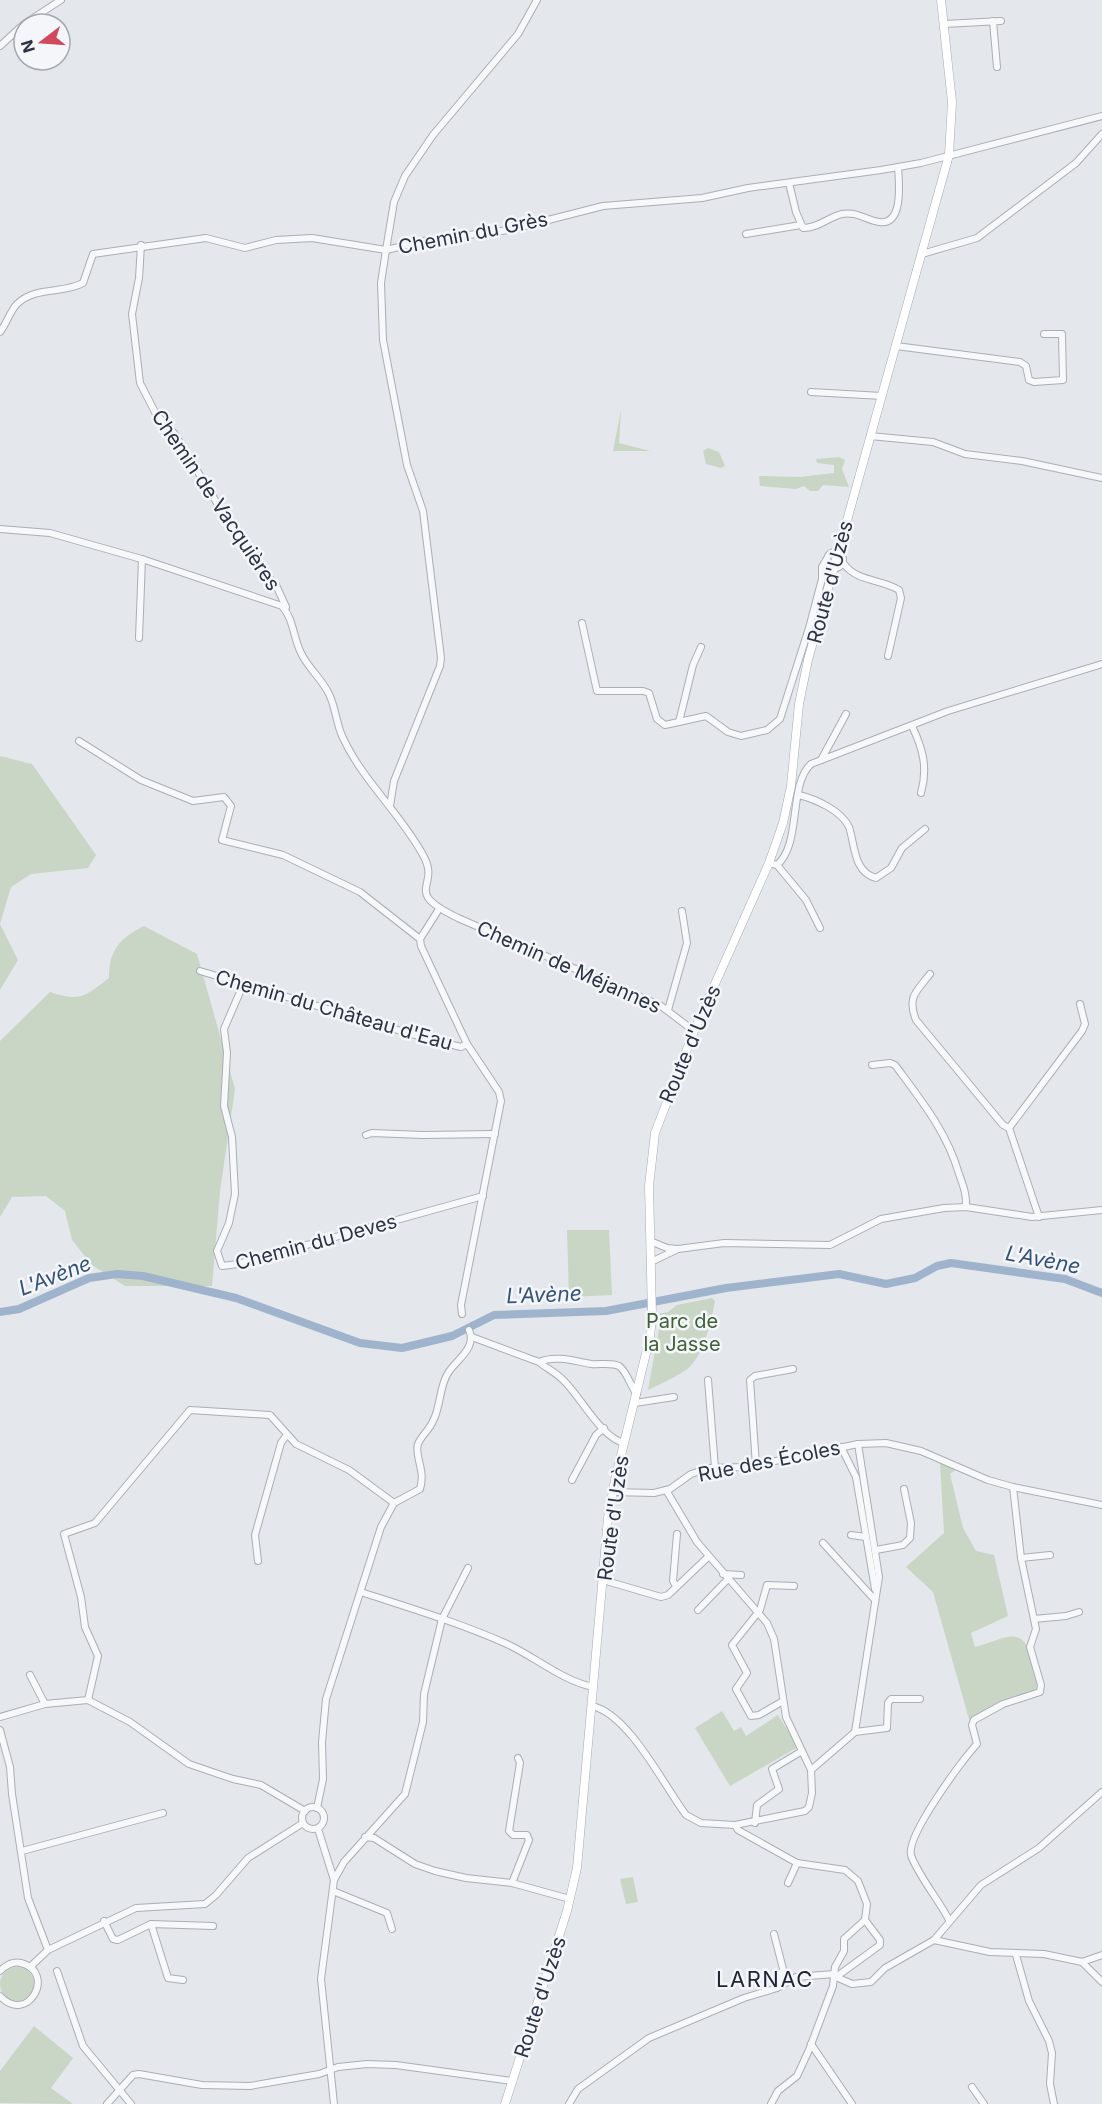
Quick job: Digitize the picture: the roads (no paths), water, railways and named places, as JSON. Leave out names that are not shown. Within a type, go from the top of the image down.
[{"type":"main road","name":"Route d'Uzès","points":[[505,2104],[570,1899],[577,1868],[612,1492],[642,1376],[652,1316],[649,1168],[655,1133],[694,1031],[773,864],[788,805],[799,704],[833,567],[949,154],[952,102],[941,0]]},
{"type":"street","points":[[0,46],[24,24],[61,0]]},
{"type":"street","points":[[390,806],[394,781],[441,666],[423,511],[407,465],[383,340],[381,283],[394,202],[405,176],[433,135],[518,34],[537,0]]},
{"type":"street","points":[[944,24],[997,21],[997,67]]},
{"type":"street","name":"Chemin du Grès","points":[[0,332],[8,322],[15,305],[29,295],[73,288],[83,283],[93,254],[141,245],[206,238],[245,248],[276,240],[312,238],[386,250],[429,240],[509,230],[603,206],[702,198],[898,167],[1102,116]]},
{"type":"street","points":[[922,254],[977,238],[1076,163],[1102,134]]},
{"type":"street","points":[[789,183],[803,228],[814,228],[830,218],[852,213],[881,222],[888,221],[894,215],[899,195],[898,167]]},
{"type":"street","points":[[746,234],[801,225]]},
{"type":"street","name":"Chemin de Vacquières","points":[[141,245],[139,278],[132,314],[134,348],[140,383],[156,414],[174,433],[250,557],[276,585],[302,654],[330,695],[342,736],[353,757],[425,857],[427,877],[424,893],[428,900],[439,909]]},
{"type":"street","points":[[896,346],[1020,362],[1026,366],[1029,380],[1034,382],[1063,380],[1062,334],[1044,334]]},
{"type":"street","points":[[810,392],[882,396]]},
{"type":"street","points":[[870,436],[933,442],[965,454],[1022,461],[1102,478]]},
{"type":"street","points":[[0,529],[50,533],[142,559],[262,598],[282,606],[288,614]]},
{"type":"street","points":[[582,623],[597,691],[601,693],[643,691],[649,693],[657,719],[665,725],[706,716],[728,732],[741,736],[761,732],[775,725],[784,710],[809,628],[822,579],[822,567],[829,554],[837,553],[843,556],[844,564],[855,575],[890,585],[899,590],[901,598],[888,656]]},
{"type":"street","points":[[139,638],[142,559]]},
{"type":"street","points":[[826,560],[833,567],[844,564]]},
{"type":"street","points":[[680,722],[693,665],[700,647]]},
{"type":"street","points":[[820,928],[806,900],[773,864],[785,851],[807,768],[821,760],[948,711],[1102,664]]},
{"type":"street","points":[[821,760],[846,714]]},
{"type":"street","points":[[912,726],[925,760],[926,776],[921,793]]},
{"type":"street","points":[[78,741],[141,780],[193,801],[224,797],[231,806],[222,840],[283,855],[351,888],[420,939]]},
{"type":"street","points":[[799,795],[814,798],[842,818],[848,827],[853,850],[860,865],[872,877],[876,878],[891,868],[902,848],[925,829]]},
{"type":"street","points":[[439,909],[420,939],[421,946],[467,1044],[501,1096],[461,1305],[462,1314]]},
{"type":"street","name":"Chemin de Méjannes","points":[[439,909],[668,1010],[694,1031]]},
{"type":"street","points":[[668,1010],[687,943],[682,910]]},
{"type":"street","name":"Chemin du Château d'Eau","points":[[200,971],[439,1042],[460,1047],[467,1044]]},
{"type":"street","points":[[930,974],[914,996],[910,1006],[916,1020],[988,1107],[1009,1128],[1039,1217]]},
{"type":"street","name":"Chemin du Deves","points":[[243,985],[224,1029],[227,1053],[224,1106],[232,1137],[236,1194],[229,1223],[217,1251],[222,1266],[238,1264],[483,1196]]},
{"type":"street","points":[[1009,1128],[1082,1031],[1085,1024],[1080,1004]]},
{"type":"street","points":[[872,1065],[890,1063],[895,1065],[944,1134],[952,1149],[966,1195],[966,1207]]},
{"type":"street","points":[[366,1135],[372,1133],[495,1134]]},
{"type":"street","points":[[650,1241],[667,1248],[748,1243],[830,1245],[894,1215],[966,1207],[1039,1217],[1102,1210]]},
{"type":"street","points":[[651,1262],[678,1248]]},
{"type":"street","points":[[317,1808],[323,1779],[322,1742],[326,1699],[381,1527],[394,1503],[420,1489],[423,1471],[418,1457],[418,1444],[434,1420],[447,1374],[470,1347],[470,1334],[539,1362],[562,1378],[604,1428],[617,1441],[624,1443]]},
{"type":"street","points":[[539,1362],[546,1359],[574,1359],[591,1364],[615,1365],[625,1373],[637,1394]]},
{"type":"street","points":[[756,1465],[750,1380],[755,1376],[793,1369]]},
{"type":"street","points":[[625,1373],[642,1376]]},
{"type":"street","points":[[708,1380],[715,1468]]},
{"type":"street","points":[[635,1402],[674,1397]]},
{"type":"street","points":[[88,1700],[98,1656],[85,1627],[64,1534],[94,1523],[190,1410],[270,1415],[278,1422],[286,1436],[349,1470],[394,1503]]},
{"type":"street","points":[[572,1480],[596,1435],[604,1428]]},
{"type":"street","points":[[258,1561],[255,1536],[278,1453],[286,1436]]},
{"type":"street","name":"Rue des Écoles","points":[[612,1492],[654,1493],[666,1490],[697,1471],[756,1465],[858,1444],[886,1443],[921,1451],[988,1480],[1102,1505]]},
{"type":"street","points":[[855,1732],[879,1577],[858,1444]]},
{"type":"street","points":[[841,1447],[856,1477],[876,1596]]},
{"type":"street","points":[[949,1920],[914,1861],[911,1843],[951,1775],[977,1744],[972,1725],[974,1720],[1003,1704],[1040,1692],[1041,1685],[1030,1647],[1036,1629],[1021,1558],[1013,1487]]},
{"type":"street","points":[[876,1550],[903,1545],[910,1538],[911,1523],[904,1489]]},
{"type":"street","points":[[591,1706],[603,1710],[628,1734],[686,1815],[701,1823],[735,1825],[755,1823],[805,1811],[809,1807],[812,1793],[811,1770],[786,1717],[774,1639],[767,1623],[708,1557],[666,1490]]},
{"type":"street","points":[[676,1586],[673,1581],[677,1534]]},
{"type":"street","points":[[851,1535],[866,1537]]},
{"type":"street","points":[[823,1543],[876,1596]]},
{"type":"street","points":[[1021,1558],[1050,1555]]},
{"type":"street","points":[[603,1580],[661,1597],[668,1595],[708,1557]]},
{"type":"street","points":[[334,1880],[344,1862],[405,1794],[423,1722],[424,1694],[442,1619],[468,1568]]},
{"type":"street","points":[[698,1610],[725,1577],[741,1575]]},
{"type":"street","points":[[783,1701],[759,1715],[751,1716],[737,1693],[737,1686],[747,1673],[733,1648],[733,1641],[758,1612],[767,1585],[794,1586]]},
{"type":"street","points":[[361,1592],[442,1619],[522,1651],[579,1683],[593,1687]]},
{"type":"street","points":[[1034,1619],[1066,1616],[1079,1612]]},
{"type":"street","points":[[30,1675],[45,1704]]},
{"type":"street","points":[[811,1770],[855,1732],[887,1728],[888,1703],[891,1699],[920,1699]]},
{"type":"street","points":[[0,1717],[45,1704],[88,1700],[130,1722],[189,1764],[233,1779],[261,1785],[305,1811],[317,1808],[323,1812],[324,1820],[318,1829]]},
{"type":"street","points":[[0,1730],[10,1767],[28,1898],[48,1950]]},
{"type":"street","points":[[755,1823],[757,1805],[778,1792],[779,1789],[772,1769],[802,1750]]},
{"type":"street","points":[[512,1883],[529,1840],[527,1835],[513,1834],[509,1831],[520,1763],[518,1758]]},
{"type":"street","points":[[835,1975],[852,1984],[862,1985],[870,1982],[885,1968],[934,1941],[949,1920],[981,1885],[1039,1848],[1102,1792]]},
{"type":"street","points":[[30,1968],[48,1950],[104,1921],[150,1905],[205,1904],[216,1895],[248,1858],[303,1823],[305,1811]]},
{"type":"street","points":[[22,1851],[163,1813]]},
{"type":"street","points":[[303,1823],[311,1829],[318,1829]]},
{"type":"street","points":[[735,1825],[738,1830],[796,1863],[845,1870],[858,1881],[867,1904],[865,1920],[844,1939],[844,1951],[811,2044],[797,2076],[778,2091],[771,2104]]},
{"type":"street","points":[[318,1829],[334,1880],[321,1962],[329,2070],[334,2104]]},
{"type":"street","points":[[365,1837],[374,1838],[415,1864],[435,1871],[466,1878],[512,1883],[570,1899]]},
{"type":"street","points":[[788,1883],[796,1863]]},
{"type":"street","points":[[333,1891],[387,1913],[392,1929]]},
{"type":"street","points":[[569,2104],[578,2089],[649,2038],[744,1998],[777,1988],[796,1977],[835,1975],[880,1945],[880,1940],[865,1920]]},
{"type":"street","points":[[104,1921],[113,1939],[118,1940],[151,1924],[213,1926]]},
{"type":"street","points":[[151,1924],[168,1978],[183,1980]]},
{"type":"street","points":[[774,1934],[783,1969],[777,1988]]},
{"type":"street","points":[[934,1941],[1016,1955],[1030,1953],[1082,1962],[1102,1955]]},
{"type":"street","points":[[1016,1955],[1029,2001],[1049,2041],[1052,2053],[1050,2084],[1054,2104]]},
{"type":"street","points":[[1082,1962],[1102,1982]]},
{"type":"street","points":[[1,1967],[17,1963],[30,1968],[38,1985],[33,1997],[28,2001],[15,2005],[1,2000]]},
{"type":"street","points":[[57,1971],[83,2046],[131,2104]]},
{"type":"street","points":[[811,2044],[852,2104]]},
{"type":"street","points":[[107,2104],[133,2075],[139,2074],[202,2085],[250,2086],[367,2064],[396,2065],[512,2081]]},
{"type":"street","points":[[972,2087],[984,2104]]},
{"type":"waterway","name":"L'Avène","points":[[0,1312],[19,1309],[89,1278],[117,1274],[143,1276],[236,1298],[360,1343],[402,1348],[452,1336],[494,1315],[606,1311],[726,1288],[839,1274],[886,1284],[915,1278],[937,1266],[951,1263],[1065,1279],[1102,1293]]},
{"type":"district","name":"LARNAC","points":[[765,1979]]},
{"type":"park label","name":"Parc de la Jasse","points":[[682,1332]]}]
